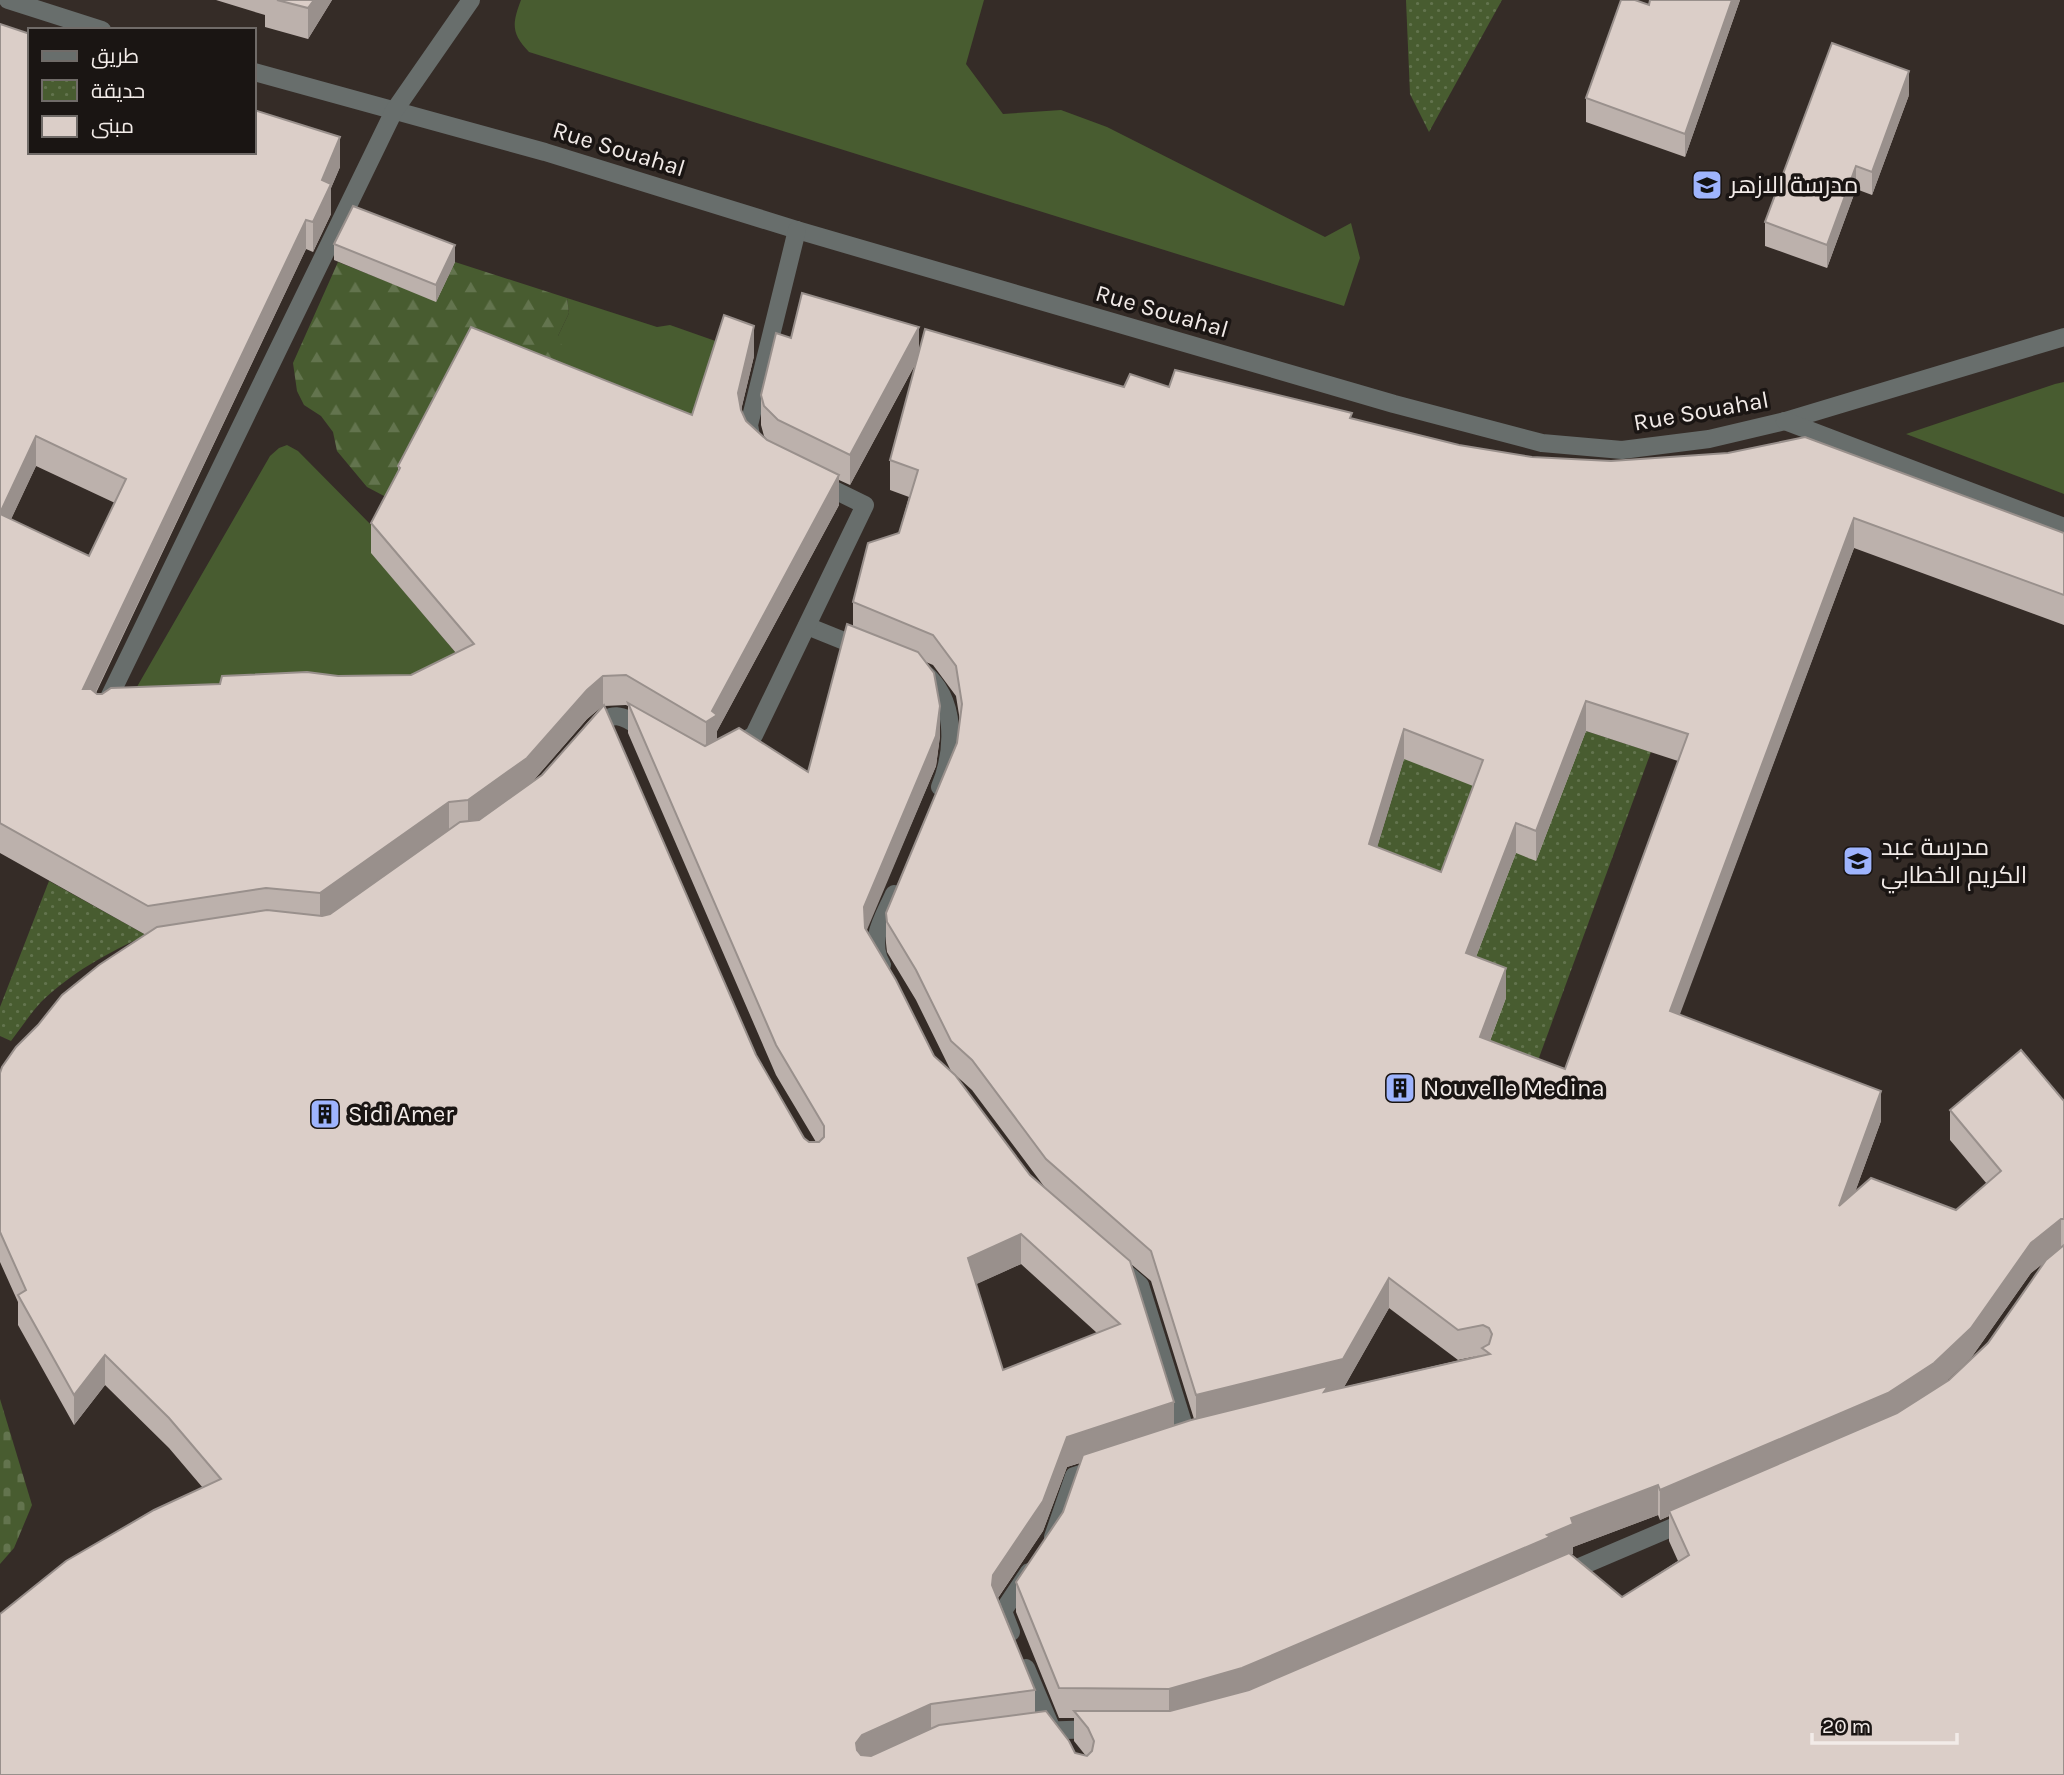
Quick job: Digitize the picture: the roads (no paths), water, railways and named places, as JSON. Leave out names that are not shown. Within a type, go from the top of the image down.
[{"type":"street","points":[[8,0],[96,28]]},
{"type":"street","points":[[101,713],[394,111],[471,0]]},
{"type":"street","name":"Rue Souahal","points":[[256,73],[545,152],[797,230],[1394,404],[1542,443],[1622,450],[1709,439],[1785,421],[2064,337]]},
{"type":"street","points":[[772,460],[761,453],[752,441],[749,425],[797,230]]},
{"type":"street","points":[[1785,421],[2064,527]]},
{"type":"street","points":[[716,759],[754,735],[865,505],[807,477]]},
{"type":"street","points":[[807,626],[878,654]]},
{"type":"street","points":[[902,663],[925,673],[945,698],[951,736],[947,769],[932,806]]},
{"type":"street","points":[[578,747],[595,727],[620,715],[663,740]]},
{"type":"street","points":[[888,975],[876,956],[874,941],[900,879]]},
{"type":"street","points":[[1109,1259],[1140,1285],[1188,1439]]},
{"type":"street","points":[[1065,1747],[1051,1729],[1003,1611],[1053,1536],[1074,1476],[1112,1464]]},
{"type":"street","points":[[1551,1579],[1703,1514]]},
{"type":"street","points":[[1025,1732],[1051,1729],[1117,1729]]},
{"type":"place","name":"مدرسة الازهر","points":[[1707,185]]},
{"type":"place","name":"مدرسة عبد الكريم الخطابي","points":[[1858,861]]},
{"type":"place","name":"Nouvelle Medina","points":[[1400,1088]]},
{"type":"place","name":"Sidi Amer","points":[[325,1114]]}]
